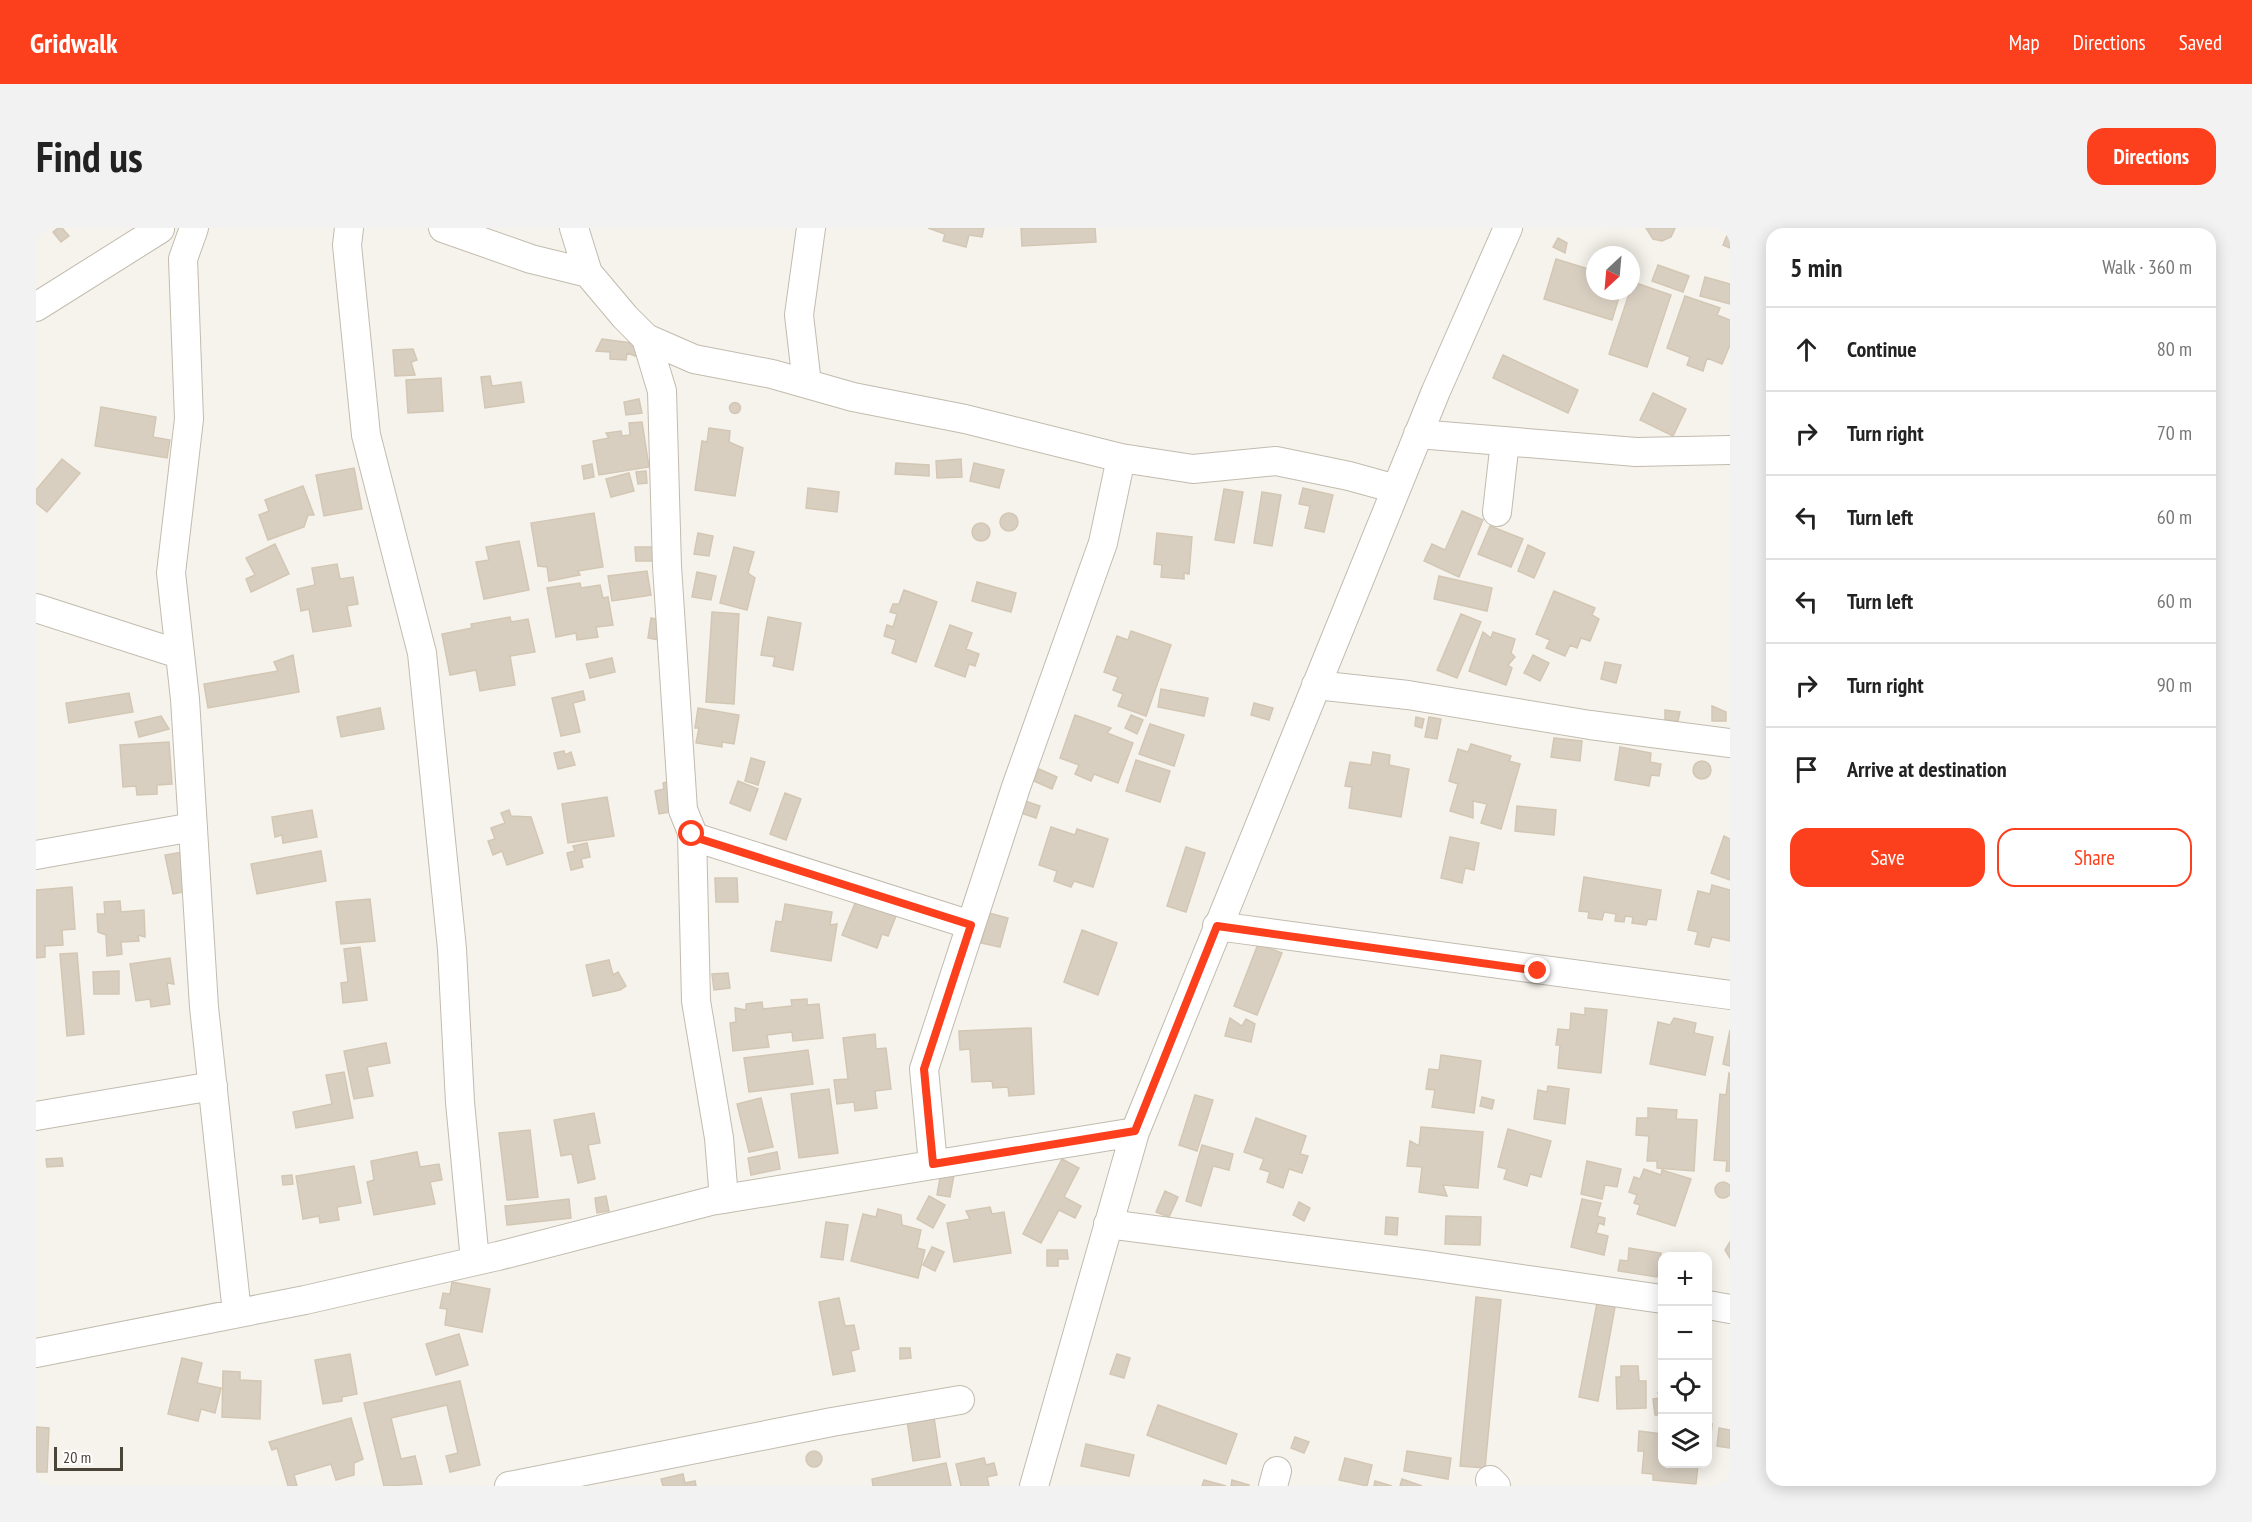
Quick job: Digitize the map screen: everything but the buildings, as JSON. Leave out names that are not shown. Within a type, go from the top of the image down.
[{"type":"street","points":[[36,307],[162,228]]},
{"type":"street","points":[[194,228],[183,259],[189,419],[171,573],[185,699],[204,1007],[237,1313]]},
{"type":"street","points":[[349,228],[347,245],[366,435],[422,653],[452,949],[460,1102],[475,1261]]},
{"type":"street","points":[[443,228],[531,259],[588,273]]},
{"type":"street","points":[[574,228],[588,273],[625,317],[646,338],[693,359],[772,374],[853,397],[965,418],[1121,458],[1193,469],[1276,461],[1396,489]]},
{"type":"street","points":[[807,384],[799,315],[811,228]]},
{"type":"street","points":[[1034,1486],[1135,1131],[1418,434],[1508,228]]},
{"type":"street","points":[[646,338],[662,391],[668,566],[683,810],[692,834],[696,1001],[719,1138],[724,1199]]},
{"type":"street","points":[[1418,434],[1636,452],[1730,450]]},
{"type":"street","points":[[1497,512],[1504,441]]},
{"type":"street","points":[[933,1164],[924,1069],[1016,787],[1103,543],[1121,458]]},
{"type":"street","points":[[36,608],[179,654]]},
{"type":"street","points":[[1316,685],[1408,695],[1590,725],[1730,743]]},
{"type":"street","points":[[36,855],[193,827]]},
{"type":"street","points":[[692,834],[694,837],[971,925]]},
{"type":"street","points":[[1217,926],[1730,995]]},
{"type":"street","points":[[36,1116],[213,1086]]},
{"type":"street","points":[[36,1353],[305,1300],[475,1261],[724,1199],[1135,1131]]},
{"type":"street","points":[[1108,1224],[1424,1264],[1658,1298]]},
{"type":"street","points":[[1712,1306],[1730,1309]]},
{"type":"street","points":[[509,1486],[832,1422],[960,1400]]},
{"type":"route","points":[[692,834],[694,837],[971,925],[924,1069],[933,1164],[1135,1131],[1217,926],[1538,971]]}]
